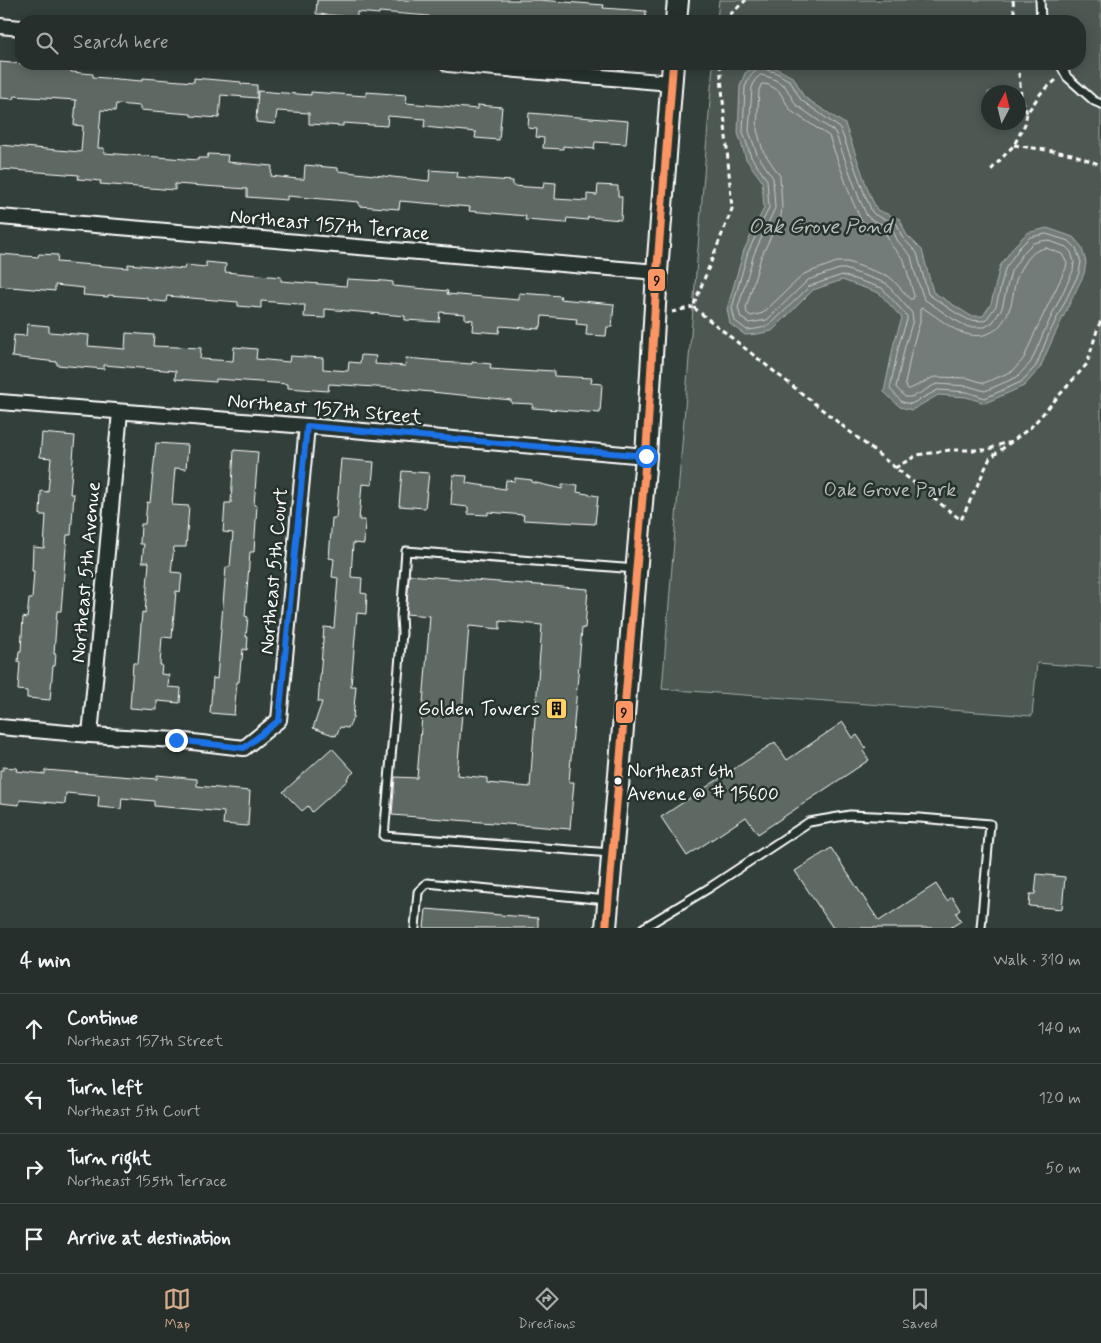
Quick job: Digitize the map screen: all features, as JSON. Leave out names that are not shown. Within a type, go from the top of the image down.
[{"type":"main road","points":[[677,15],[678,0]]},
{"type":"main road","points":[[606,928],[646,456],[672,73]]},
{"type":"street","points":[[0,26],[15,27]]},
{"type":"street","points":[[597,70],[672,73]]},
{"type":"street","name":"Northeast 157th Terrace","points":[[0,217],[657,272]]},
{"type":"street","name":"Northeast 157th Street","points":[[0,402],[307,426],[646,456]]},
{"type":"street","name":"Northeast 5th Avenue","points":[[90,735],[120,412]]},
{"type":"street","name":"Northeast 5th Court","points":[[90,735],[176,740],[244,748],[279,720],[307,426]]},
{"type":"street","points":[[0,727],[90,735]]},
{"type":"lane","points":[[1040,0],[1041,15]]},
{"type":"lane","points":[[1063,70],[1067,77],[1094,101],[1101,104]]},
{"type":"lane","points":[[612,853],[384,836],[402,633],[401,616],[405,560],[406,551],[636,569]]},
{"type":"lane","points":[[642,928],[709,888],[809,822],[850,815],[990,824],[981,928]]},
{"type":"lane","points":[[415,928],[418,892],[427,883],[608,900]]},
{"type":"path","points":[[730,15],[746,0]]},
{"type":"path","points":[[1014,0],[1015,15]]},
{"type":"path","points":[[720,70],[732,209],[693,308],[962,520],[990,458],[1031,427],[1087,364],[1101,321]]},
{"type":"path","points":[[1019,70],[1021,94],[1027,113]]},
{"type":"path","points":[[990,170],[1014,145],[1025,124],[1027,113],[1041,93],[1065,73]]},
{"type":"path","points":[[1014,145],[1072,154],[1101,166]]},
{"type":"path","points":[[896,468],[917,455],[950,450],[987,450],[1004,443],[1010,443]]},
{"type":"green space","name":"Oak Grove Park","points":[[719,0],[1101,0],[1101,668],[1037,663],[1032,716],[662,689],[713,70],[1086,70],[1086,15],[718,15]]},
{"type":"water","name":"Oak Grove Pond","points":[[749,70],[780,70],[794,78],[804,97],[845,124],[869,193],[877,210],[900,219],[906,234],[922,250],[933,292],[971,316],[983,316],[991,304],[1000,266],[1015,245],[1027,233],[1047,228],[1073,237],[1081,246],[1086,262],[1084,274],[1040,368],[1024,386],[985,403],[966,397],[938,395],[912,410],[900,407],[884,392],[894,343],[902,318],[879,293],[842,280],[813,290],[772,331],[745,335],[730,324],[727,309],[744,250],[764,208],[762,181],[746,159],[738,133],[740,86],[745,73]]},
{"type":"building","points":[[317,0],[539,0],[604,5],[603,8],[646,11],[646,15],[416,15],[379,12],[379,14],[357,12],[357,15],[316,14]]},
{"type":"building","points":[[0,62],[15,63],[15,70],[71,70],[71,72],[93,74],[93,77],[142,81],[143,78],[194,82],[194,78],[257,85],[257,98],[221,95],[219,118],[140,110],[140,106],[116,104],[115,111],[101,110],[98,148],[104,148],[104,153],[198,160],[198,158],[207,158],[208,154],[228,155],[227,162],[272,166],[271,176],[298,179],[304,179],[305,165],[338,168],[338,171],[429,181],[430,170],[458,172],[457,177],[513,181],[513,186],[543,188],[544,182],[556,183],[555,199],[587,201],[587,194],[597,195],[598,185],[618,186],[618,196],[622,197],[621,220],[588,217],[587,220],[567,218],[566,223],[525,220],[526,216],[469,211],[470,207],[400,201],[399,209],[359,206],[359,202],[287,196],[287,200],[247,197],[247,189],[175,184],[175,190],[100,184],[101,181],[78,179],[79,175],[0,169],[0,145],[81,152],[83,126],[74,125],[76,100],[14,96],[13,99],[0,98]]},
{"type":"building","points":[[258,91],[311,95],[311,92],[366,96],[366,92],[407,95],[406,103],[478,109],[478,105],[502,107],[499,140],[475,138],[476,132],[424,127],[425,119],[388,116],[387,126],[343,123],[343,126],[309,124],[309,113],[277,111],[275,124],[256,122]]},
{"type":"building","points":[[529,113],[628,121],[626,144],[595,142],[594,149],[563,146],[563,149],[543,148],[544,138],[536,137],[537,129],[528,128]]},
{"type":"building","points":[[0,254],[38,257],[39,254],[58,255],[57,262],[128,268],[128,264],[184,269],[185,265],[206,267],[206,262],[226,264],[225,272],[281,277],[281,281],[346,286],[347,279],[385,281],[393,282],[393,286],[448,291],[447,294],[519,300],[519,293],[561,296],[560,299],[614,304],[612,327],[607,327],[606,336],[586,335],[587,325],[576,324],[577,319],[542,316],[539,329],[500,326],[499,333],[472,331],[473,320],[465,319],[465,314],[440,312],[439,322],[405,320],[405,316],[325,309],[325,318],[304,317],[305,305],[298,304],[261,301],[261,308],[238,306],[238,302],[167,296],[166,302],[148,300],[148,298],[83,295],[84,288],[55,285],[55,291],[0,286]]},
{"type":"building","points":[[27,324],[49,326],[49,332],[89,335],[88,346],[125,349],[126,333],[154,335],[153,346],[201,348],[200,359],[233,361],[234,347],[257,349],[256,359],[289,362],[290,356],[323,358],[323,369],[348,371],[349,362],[360,363],[361,355],[376,356],[375,364],[405,366],[406,358],[440,362],[491,364],[490,369],[536,372],[536,370],[554,371],[554,376],[592,378],[591,383],[602,384],[600,413],[532,408],[533,404],[511,403],[511,400],[391,388],[329,384],[328,391],[288,388],[288,384],[216,379],[216,382],[175,379],[176,371],[104,365],[104,369],[57,365],[57,362],[12,357],[14,335],[26,336]]},
{"type":"building","points":[[42,433],[75,436],[70,494],[74,494],[71,535],[67,535],[61,611],[57,611],[54,654],[56,654],[50,700],[27,698],[27,691],[18,690],[20,662],[18,662],[19,651],[21,651],[23,617],[27,618],[29,599],[32,599],[33,547],[44,548],[46,515],[40,515],[41,491],[48,492],[51,458],[40,457]]},
{"type":"building","points":[[156,443],[188,445],[186,469],[175,468],[172,505],[189,506],[186,547],[174,547],[171,572],[182,573],[180,592],[176,591],[172,638],[162,637],[160,665],[162,665],[161,674],[169,675],[168,687],[181,688],[180,703],[157,701],[157,710],[130,708],[133,663],[138,663],[142,612],[145,613],[149,562],[142,562],[144,544],[140,544],[141,524],[145,524],[147,502],[150,503]]},
{"type":"building","points":[[234,450],[258,452],[254,505],[257,505],[254,552],[250,552],[245,616],[248,617],[247,650],[243,649],[234,715],[210,713],[213,678],[217,679],[226,567],[230,567],[233,533],[223,532],[225,503],[231,503]]},
{"type":"building","points":[[341,459],[374,462],[372,485],[362,484],[359,520],[365,520],[364,544],[353,543],[351,577],[362,578],[361,593],[367,594],[366,614],[357,613],[351,686],[356,686],[353,718],[348,728],[340,727],[336,736],[313,728],[322,702],[318,702],[324,627],[334,628],[338,578],[332,577],[334,559],[329,558],[332,518],[336,518]]},
{"type":"building","points":[[402,471],[429,473],[425,508],[399,506]]},
{"type":"building","points":[[453,475],[467,476],[466,483],[505,489],[506,480],[515,481],[515,478],[532,480],[532,482],[562,489],[562,484],[578,485],[577,492],[598,496],[595,524],[523,520],[524,515],[488,512],[488,515],[468,514],[468,507],[451,505]]},
{"type":"building","name":"Golden Towers","points":[[409,575],[588,589],[585,628],[582,628],[569,782],[574,782],[570,829],[392,815],[395,777],[417,778],[430,616],[406,614]],"holes":[[[500,621],[542,625],[530,787],[487,783],[487,778],[457,775],[469,626],[500,629]]]},
{"type":"building","points":[[843,722],[853,738],[857,735],[866,748],[863,751],[869,760],[758,834],[746,817],[687,856],[661,817],[775,742],[787,760]]},
{"type":"building","points":[[332,748],[354,772],[347,778],[348,780],[312,812],[308,806],[302,811],[283,792]]},
{"type":"building","points":[[3,767],[17,768],[16,771],[45,774],[45,770],[157,779],[157,775],[197,779],[197,786],[250,791],[248,826],[223,824],[224,812],[154,806],[154,801],[122,798],[121,809],[98,807],[99,796],[66,793],[65,804],[20,800],[19,805],[0,803],[0,770],[3,770]]},
{"type":"building","points":[[831,848],[879,921],[936,884],[947,901],[952,897],[960,910],[956,913],[961,921],[950,928],[833,928],[795,871]]},
{"type":"building","points":[[1037,874],[1065,877],[1062,909],[1029,906],[1030,894],[1035,894]]},
{"type":"building","points":[[426,909],[538,918],[538,928],[424,928]]},
{"type":"transit line","name":"9","points":[[606,928],[646,456],[657,272],[673,70]]},
{"type":"place","name":"Golden Towers","points":[[556,708]]},
{"type":"place","name":"Northeast 6th Avenue @ # 15600","points":[[618,781]]},
{"type":"route","points":[[176,740],[244,748],[279,720],[307,426],[646,456]]}]
